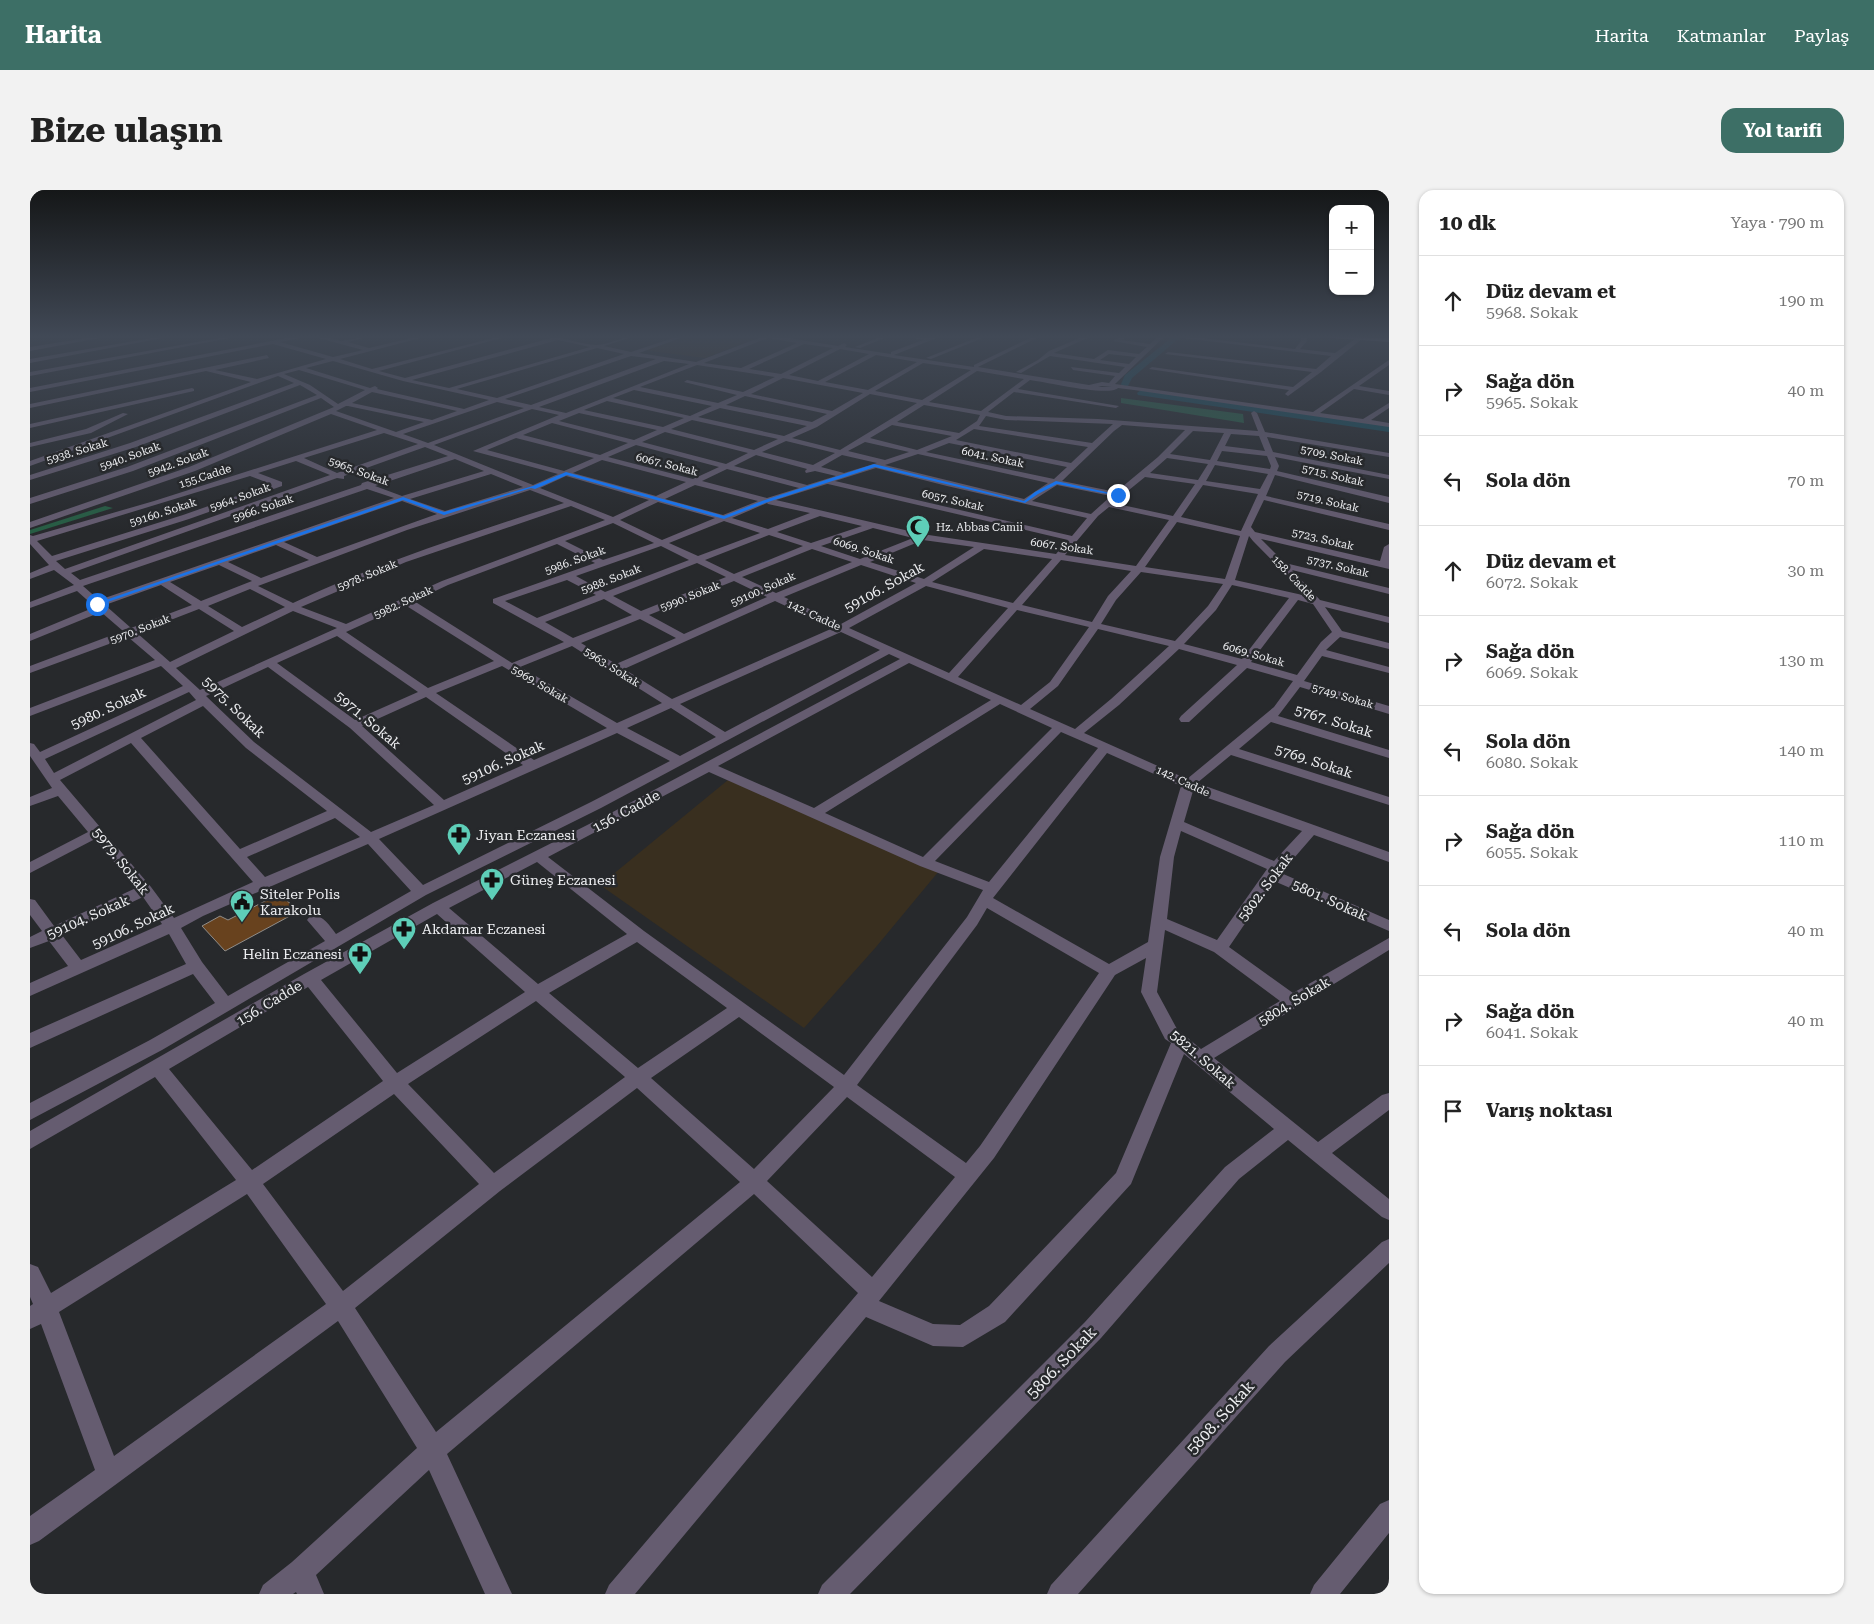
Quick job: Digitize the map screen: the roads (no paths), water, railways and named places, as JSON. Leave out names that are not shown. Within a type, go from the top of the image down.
[{"type":"street","points":[[30,406],[56,401]]},
{"type":"street","points":[[30,426],[143,401]]},
{"type":"street","points":[[148,401],[180,409]]},
{"type":"street","points":[[31,463],[204,401]]},
{"type":"street","name":"5938. Sokak","points":[[30,478],[133,446],[253,401]]},
{"type":"street","name":"5940. Sokak","points":[[30,500],[87,483],[309,401]]},
{"type":"street","name":"142. Cadde","points":[[328,401],[385,430],[613,520],[841,628],[1210,794],[1389,857]]},
{"type":"street","name":"5942. Sokak","points":[[30,525],[120,495],[219,458],[351,401]]},
{"type":"street","points":[[418,401],[464,411]]},
{"type":"street","points":[[397,434],[494,401]]},
{"type":"street","points":[[498,401],[568,415]]},
{"type":"street","name":"5964. Sokak","points":[[30,576],[426,445],[547,401]]},
{"type":"street","name":"5966. Sokak","points":[[30,605],[78,586],[368,486],[480,450],[603,401]]},
{"type":"street","points":[[614,401],[884,462]]},
{"type":"street","points":[[692,401],[814,425]]},
{"type":"street","name":"5970. Sokak","points":[[30,670],[131,633],[315,560],[444,514],[532,487],[730,401]]},
{"type":"street","points":[[775,401],[833,413]]},
{"type":"street","name":"5982. Sokak","points":[[30,802],[197,694],[343,630],[405,600],[486,566],[557,542],[613,520],[786,439],[855,401]]},
{"type":"street","points":[[909,401],[1006,418],[1138,424],[1263,434],[1389,455]]},
{"type":"street","points":[[806,473],[926,401]]},
{"type":"street","name":"5986. Sokak","points":[[497,602],[662,543],[768,501],[918,452],[960,436],[980,422],[985,411],[998,401]]},
{"type":"street","points":[[1080,401],[1116,406],[1124,412]]},
{"type":"street","points":[[1114,401],[1116,406]]},
{"type":"street","points":[[1170,401],[1389,432]]},
{"type":"street","points":[[1222,401],[1389,425]]},
{"type":"street","points":[[1268,407],[1278,401]]},
{"type":"street","points":[[1314,414],[1334,401]]},
{"type":"street","points":[[30,445],[88,431],[125,414],[104,402]]},
{"type":"street","points":[[1365,422],[1389,405]]},
{"type":"street","points":[[339,407],[432,422]]},
{"type":"street","points":[[578,411],[665,430],[846,476]]},
{"type":"street","points":[[1077,733],[1115,702],[1177,645],[1212,608],[1229,582],[1275,466],[1254,412]]},
{"type":"street","points":[[1131,418],[1138,424]]},
{"type":"street","points":[[552,421],[808,488]]},
{"type":"street","points":[[891,423],[960,436]]},
{"type":"street","points":[[1025,502],[1036,493],[1056,482],[1120,423]]},
{"type":"street","points":[[972,427],[1094,446]]},
{"type":"street","points":[[951,677],[1093,517],[1165,455],[1191,428]]},
{"type":"street","name":"155.Cadde","points":[[31,539],[157,503],[385,430]]},
{"type":"street","points":[[1023,709],[1054,684],[1095,626],[1112,598],[1139,568],[1174,519],[1188,503],[1229,431]]},
{"type":"street","name":"6067. Sokak","points":[[517,436],[768,501],[922,537],[1229,582],[1389,620]]},
{"type":"street","points":[[98,438],[133,446]]},
{"type":"street","name":"6041. Sokak","points":[[863,439],[1118,495]]},
{"type":"street","points":[[947,440],[1073,466]]},
{"type":"street","name":"5709. Sokak","points":[[1219,448],[1271,454],[1389,478]]},
{"type":"street","name":"6069. Sokak","points":[[480,450],[724,518],[924,583],[1015,607],[1177,645],[1299,681]]},
{"type":"street","points":[[176,451],[219,458]]},
{"type":"street","name":"5715. Sokak","points":[[1165,455],[1272,472],[1389,500]]},
{"type":"street","name":"5965. Sokak","points":[[296,458],[336,475],[444,514]]},
{"type":"street","points":[[31,463],[57,470],[129,498]]},
{"type":"street","points":[[874,466],[1093,517]]},
{"type":"street","points":[[30,638],[100,606],[163,582],[403,498],[491,471]]},
{"type":"street","name":"59160. Sokak","points":[[56,566],[280,484],[249,474]]},
{"type":"street","name":"5719. Sokak","points":[[1142,474],[1262,495],[1389,527]]},
{"type":"street","points":[[789,483],[797,478]]},
{"type":"street","name":"6057. Sokak","points":[[828,482],[1074,539]]},
{"type":"street","points":[[138,502],[147,506]]},
{"type":"street","points":[[157,503],[186,517]]},
{"type":"street","name":"5978. Sokak","points":[[30,712],[166,664],[243,632],[345,583],[442,545],[572,503]]},
{"type":"street","name":"5723. Sokak","points":[[1107,504],[1174,519],[1248,532],[1387,565]]},
{"type":"street","name":"5988. Sokak","points":[[536,622],[819,513]]},
{"type":"street","name":"5990. Sokak","points":[[354,725],[428,692],[574,643],[812,546],[870,526]]},
{"type":"street","name":"158. Cadde","points":[[1248,532],[1317,602],[1338,633]]},
{"type":"street","name":"59100. Sokak","points":[[616,669],[775,596],[922,537]]},
{"type":"street","name":"5975. Sokak","points":[[31,539],[56,566],[166,664],[250,745],[370,838],[421,892]]},
{"type":"street","points":[[276,542],[315,560]]},
{"type":"street","points":[[557,542],[603,564]]},
{"type":"street","name":"59106. Sokak","points":[[30,990],[172,926],[198,912],[370,838],[841,628],[924,583],[982,546]]},
{"type":"street","points":[[1387,565],[1389,547]]},
{"type":"street","points":[[221,562],[293,607],[343,630],[532,766]]},
{"type":"street","name":"5737. Sokak","points":[[1282,565],[1389,591]]},
{"type":"street","points":[[568,576],[684,638]]},
{"type":"street","points":[[163,582],[202,604],[243,632]]},
{"type":"street","points":[[1184,719],[1244,664],[1295,597]]},
{"type":"street","name":"5969. Sokak","points":[[405,600],[507,665],[615,728],[680,761]]},
{"type":"street","name":"5963. Sokak","points":[[497,602],[574,643],[724,738]]},
{"type":"street","points":[[1188,784],[1278,710],[1320,652],[1338,633],[1389,646]]},
{"type":"street","name":"156. Cadde","points":[[30,1112],[156,1045],[421,892],[596,805],[889,650]]},
{"type":"street","points":[[1320,652],[1389,670]]},
{"type":"street","name":"156. Cadde","points":[[30,1141],[310,978],[438,907],[709,767],[909,659]]},
{"type":"street","name":"5971. Sokak","points":[[269,663],[354,725],[442,805]]},
{"type":"street","name":"5749. Sokak","points":[[1299,681],[1389,710]]},
{"type":"street","name":"5980. Sokak","points":[[36,760],[197,694]]},
{"type":"street","points":[[816,813],[1001,699]]},
{"type":"street","name":"5767. Sokak","points":[[1270,717],[1389,754]]},
{"type":"street","points":[[925,862],[1060,726]]},
{"type":"street","points":[[133,737],[263,884]]},
{"type":"street","points":[[272,1594],[306,1582],[433,1450],[754,1182],[846,1086],[972,922],[988,894],[1106,746]]},
{"type":"street","name":"5769. Sokak","points":[[1230,750],[1389,801]]},
{"type":"street","name":"5979. Sokak","points":[[36,760],[98,832],[127,870],[146,890],[172,926],[196,966],[225,1004]]},
{"type":"street","points":[[709,767],[925,862],[988,894],[1109,971]]},
{"type":"street","name":"5821. Sokak","points":[[1188,784],[1167,857],[1149,992],[1171,1034],[1389,1210]]},
{"type":"street","points":[[238,856],[337,812]]},
{"type":"street","name":"5801. Sokak","points":[[1177,824],[1389,926]]},
{"type":"street","name":"5802. Sokak","points":[[1220,948],[1274,871],[1312,829]]},
{"type":"street","points":[[30,868],[98,832]]},
{"type":"street","points":[[538,856],[638,935],[968,1175]]},
{"type":"street","name":"59104. Sokak","points":[[30,943],[146,890]]},
{"type":"street","points":[[30,904],[53,932],[78,968]]},
{"type":"street","points":[[438,907],[536,994],[637,1078],[754,1182],[868,1298],[933,1336],[963,1336],[998,1314],[1124,1178],[1180,1042]]},
{"type":"street","points":[[314,920],[334,941]]},
{"type":"street","points":[[1158,921],[1220,948],[1293,1002]]},
{"type":"street","points":[[38,1313],[250,1182],[395,1083],[536,994],[638,935]]},
{"type":"street","name":"5804. Sokak","points":[[1200,1058],[1389,943]]},
{"type":"street","points":[[618,1594],[868,1298],[987,1152],[1109,971],[1155,945]]},
{"type":"street","points":[[30,1040],[196,966]]},
{"type":"street","points":[[310,978],[395,1083],[493,1185]]},
{"type":"street","points":[[30,1532],[341,1306],[493,1185],[637,1078],[740,1008]]},
{"type":"street","points":[[158,1068],[250,1182],[341,1306],[433,1450],[499,1594]]},
{"type":"street","points":[[1317,1153],[1389,1100]]},
{"type":"street","name":"5806. Sokak","points":[[843,1590],[1093,1330],[1232,1173],[1288,1129]]},
{"type":"street","name":"5808. Sokak","points":[[1060,1594],[1277,1354],[1389,1249]]},
{"type":"street","points":[[30,1274],[38,1313],[109,1474]]},
{"type":"street","points":[[1323,1594],[1389,1513]]},
{"type":"waterway","points":[[1193,401],[1389,429]]},
{"type":"place","name":"Hz. Abbas Camii","points":[[918,548]]},
{"type":"place","name":"Jiyan Eczanesi","points":[[459,856]]},
{"type":"place","name":"Güneş Eczanesi","points":[[492,901]]},
{"type":"place","name":"Siteler Polis Karakolu","points":[[242,923]]},
{"type":"place","name":"Akdamar Eczanesi","points":[[404,950]]},
{"type":"place","name":"Helin Eczanesi","points":[[360,975]]}]
